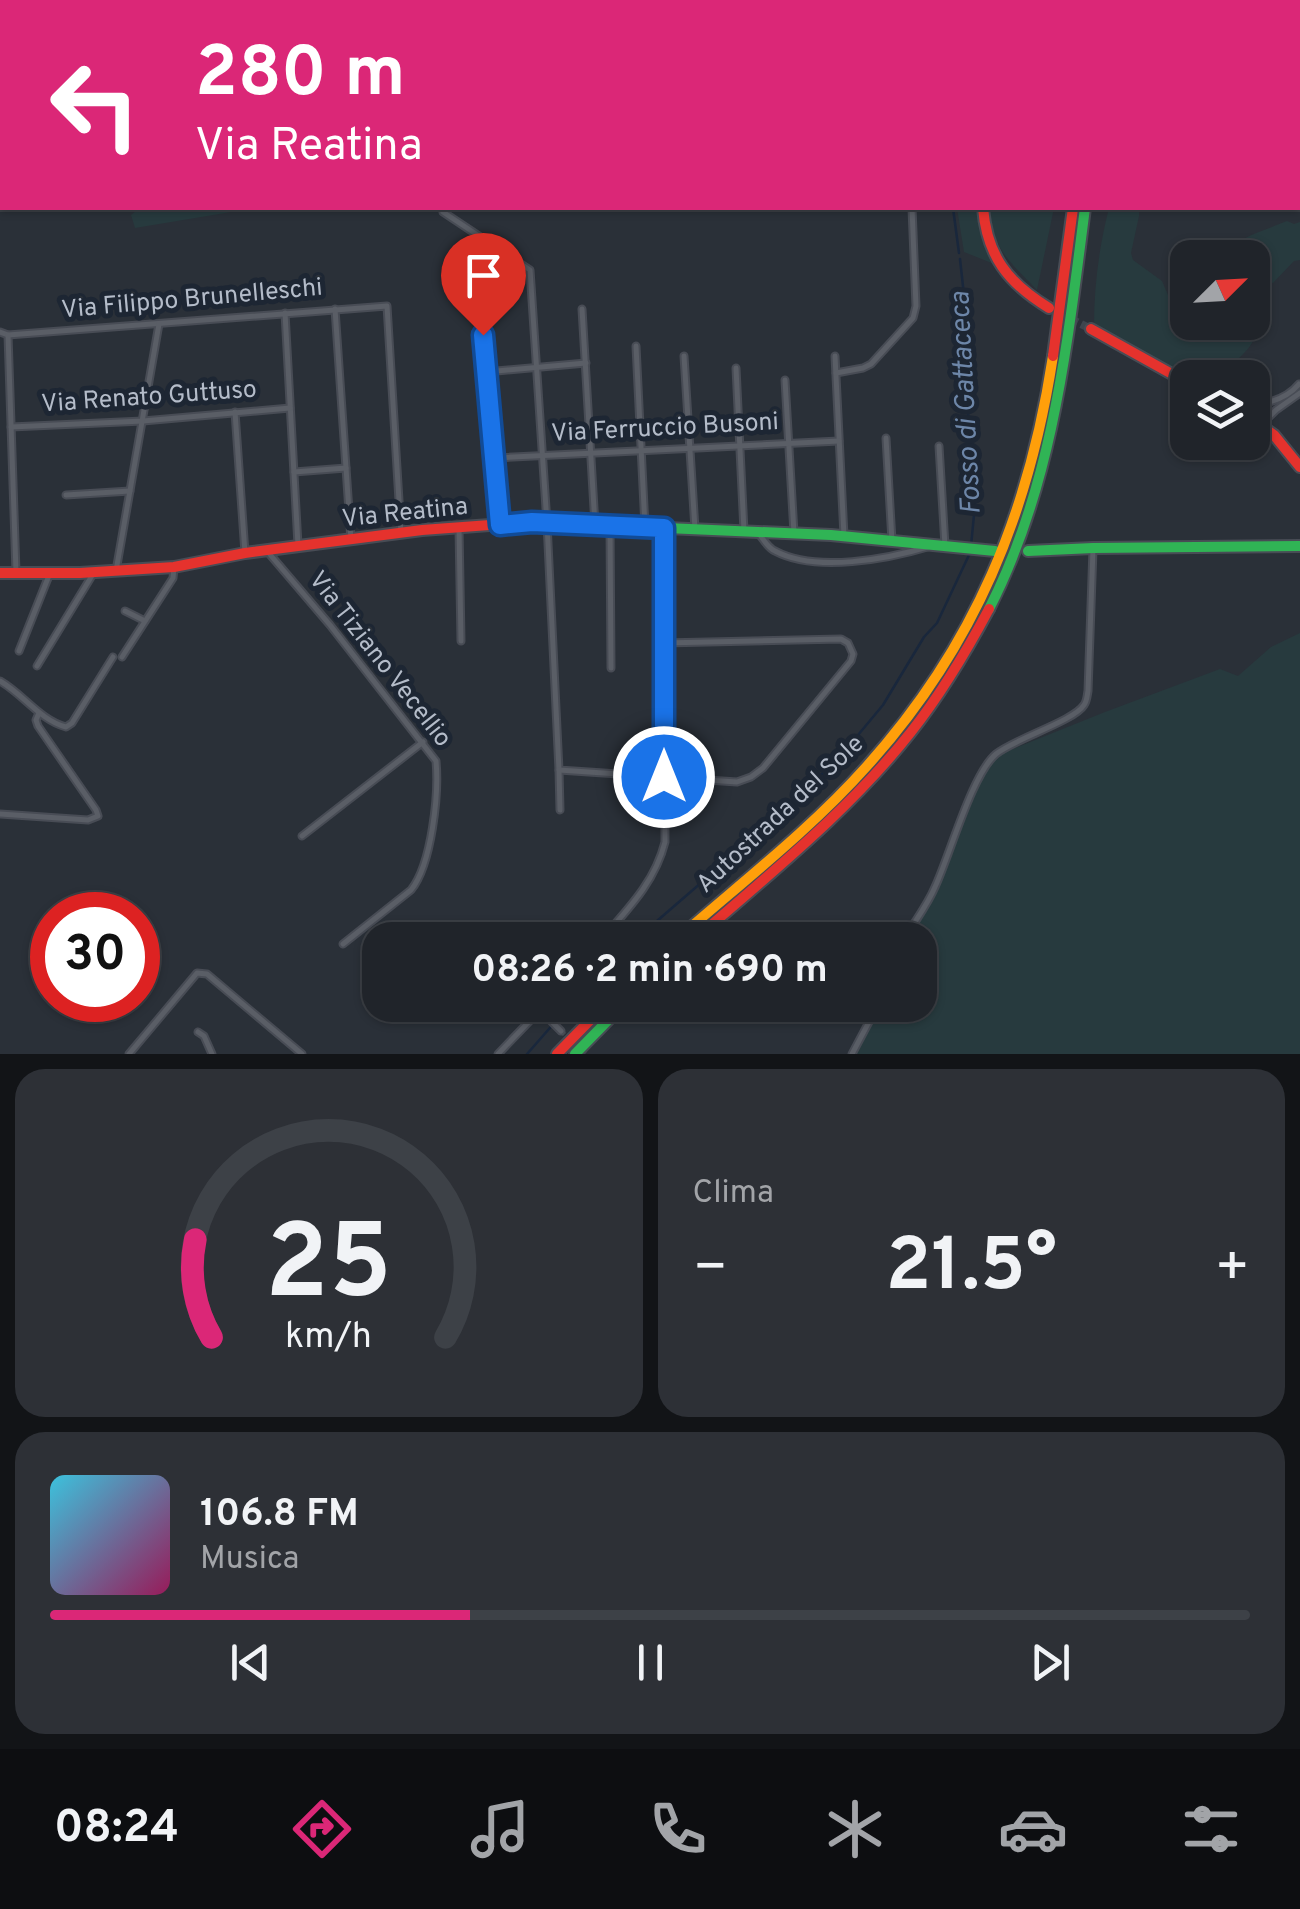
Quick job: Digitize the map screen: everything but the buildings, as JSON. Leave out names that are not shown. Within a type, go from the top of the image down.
[{"type":"main road","points":[[983,210],[992,251],[1000,267],[1019,288],[1049,308]]},
{"type":"main road","name":"Autostrada del Sole","points":[[696,922],[866,766],[918,704],[957,644],[1014,520],[1033,457],[1054,348],[1073,210]]},
{"type":"main road","name":"Autostrada del Sole","points":[[715,922],[876,774],[927,713],[966,655],[1006,573],[1045,461],[1061,387],[1085,210]]},
{"type":"main road","points":[[1090,329],[1170,372]]},
{"type":"main road","points":[[1270,432],[1300,466]]},
{"type":"main road","name":"Via Reatina","points":[[0,573],[174,566],[401,533],[547,523],[844,536],[994,552]]},
{"type":"main road","points":[[1028,551],[1300,546]]},
{"type":"main road","points":[[557,1054],[588,1022]]},
{"type":"main road","points":[[575,1054],[606,1022]]},
{"type":"street","points":[[836,373],[871,364],[912,318],[916,306],[912,210]]},
{"type":"street","points":[[444,212],[530,270],[560,810]]},
{"type":"street","points":[[480,297],[500,525]]},
{"type":"street","name":"Via Filippo Brunelleschi","points":[[4,334],[387,306],[401,533]]},
{"type":"street","points":[[336,309],[351,540]]},
{"type":"street","points":[[582,309],[595,525]]},
{"type":"street","points":[[285,313],[298,546]]},
{"type":"street","points":[[116,570],[159,324]]},
{"type":"street","points":[[4,334],[10,386],[16,573]]},
{"type":"street","points":[[636,346],[645,527]]},
{"type":"street","points":[[684,356],[695,529]]},
{"type":"street","points":[[835,356],[844,536]]},
{"type":"street","points":[[486,372],[586,363]]},
{"type":"street","points":[[736,368],[744,531]]},
{"type":"street","points":[[785,380],[794,533]]},
{"type":"street","points":[[1270,401],[1299,384]]},
{"type":"street","points":[[0,387],[10,386]]},
{"type":"street","points":[[1270,416],[1300,393]]},
{"type":"street","name":"Via Renato Guttuso","points":[[11,427],[290,408]]},
{"type":"street","points":[[236,412],[245,553]]},
{"type":"street","points":[[886,438],[892,541]]},
{"type":"street","name":"Via Ferruccio Busoni","points":[[494,458],[839,440]]},
{"type":"street","points":[[757,532],[772,550],[807,562],[900,555],[940,546],[940,446]]},
{"type":"street","points":[[294,472],[346,468]]},
{"type":"street","points":[[66,494],[130,491]]},
{"type":"street","points":[[610,526],[612,668]]},
{"type":"street","points":[[459,528],[461,640]]},
{"type":"street","points":[[616,922],[646,887],[665,842],[664,528]]},
{"type":"street","points":[[915,922],[934,890],[976,784],[989,762],[1010,745],[1084,705],[1088,691],[1093,548]]},
{"type":"street","name":"Via Tiziano Vecellio","points":[[267,551],[436,758],[430,841],[420,875],[413,888],[343,944]]},
{"type":"street","points":[[122,657],[173,578],[174,566]]},
{"type":"street","points":[[38,666],[95,572]]},
{"type":"street","points":[[19,652],[50,573]]},
{"type":"street","points":[[125,611],[145,620]]},
{"type":"street","points":[[559,770],[737,782],[757,774],[853,654],[842,639],[663,643]]},
{"type":"street","points":[[0,681],[64,728],[113,657]]},
{"type":"street","points":[[0,814],[86,820],[98,816],[38,726],[40,713]]},
{"type":"street","points":[[302,836],[423,742]]},
{"type":"street","points":[[129,1054],[196,973],[202,972],[302,1054]]},
{"type":"street","points":[[498,1054],[529,1022]]},
{"type":"street","points":[[554,1022],[561,1031]]},
{"type":"street","points":[[852,1054],[869,1022]]},
{"type":"street","points":[[198,1032],[212,1054]]},
{"type":"green space","points":[[137,210],[243,210],[135,228],[131,215]]},
{"type":"green space","points":[[957,210],[979,210],[980,233],[994,264],[964,252]]},
{"type":"green space","points":[[990,210],[1054,210],[1037,290],[998,244]]},
{"type":"green space","points":[[1109,210],[1139,210],[1131,253],[1133,260],[1162,281],[1170,300],[1170,340],[1253,340],[1250,346],[1237,360],[1170,360],[1170,366],[1094,327],[1098,267]]},
{"type":"green space","points":[[1287,221],[1300,222],[1300,260],[1294,261],[1273,283],[1270,240],[1242,240]]},
{"type":"green space","points":[[1300,633],[1300,1054],[854,1054],[872,1022],[937,1022],[937,922],[918,922],[985,771],[998,755],[1220,669],[1238,676],[1271,647]]},
{"type":"waterway","name":"Fosso di Gattaceca","points":[[953,210],[959,253]]},
{"type":"waterway","name":"Fosso di Gattaceca","points":[[960,259],[971,359],[968,413],[976,494],[971,546]]},
{"type":"waterway","name":"Fosso di Gattaceca","points":[[656,922],[791,805],[843,753],[883,705],[924,637],[937,623],[969,555]]},
{"type":"waterway","name":"Fosso di Gattaceca","points":[[527,1054],[555,1022]]},
{"type":"tunnel","points":[[1049,308],[1091,329]]},
{"type":"tunnel","points":[[561,1031],[585,1054]]},
{"type":"traffic: fast","points":[[989,609],[1011,562],[1043,463],[1064,362],[1085,210]]},
{"type":"traffic: fast","points":[[597,525],[831,535],[995,551]]},
{"type":"traffic: fast","points":[[1028,551],[1300,546]]},
{"type":"traffic: fast","points":[[575,1054],[606,1022]]},
{"type":"traffic: slow","points":[[697,922],[845,790],[905,720],[938,673],[992,575],[1012,523],[1043,414],[1053,356]]},
{"type":"traffic: jam","points":[[983,210],[989,240],[1002,267],[1022,289],[1049,308]]},
{"type":"traffic: jam","points":[[1053,356],[1073,210]]},
{"type":"traffic: jam","points":[[1091,329],[1170,373]]},
{"type":"traffic: jam","points":[[1270,432],[1300,467]]},
{"type":"traffic: jam","points":[[0,573],[174,567],[245,553],[422,530],[532,522],[597,525]]},
{"type":"traffic: jam","points":[[715,922],[807,841],[887,761],[943,688],[989,609]]},
{"type":"traffic: jam","points":[[557,1054],[588,1022]]},
{"type":"route","points":[[483,335],[500,525],[532,522],[664,528],[664,777]]}]
